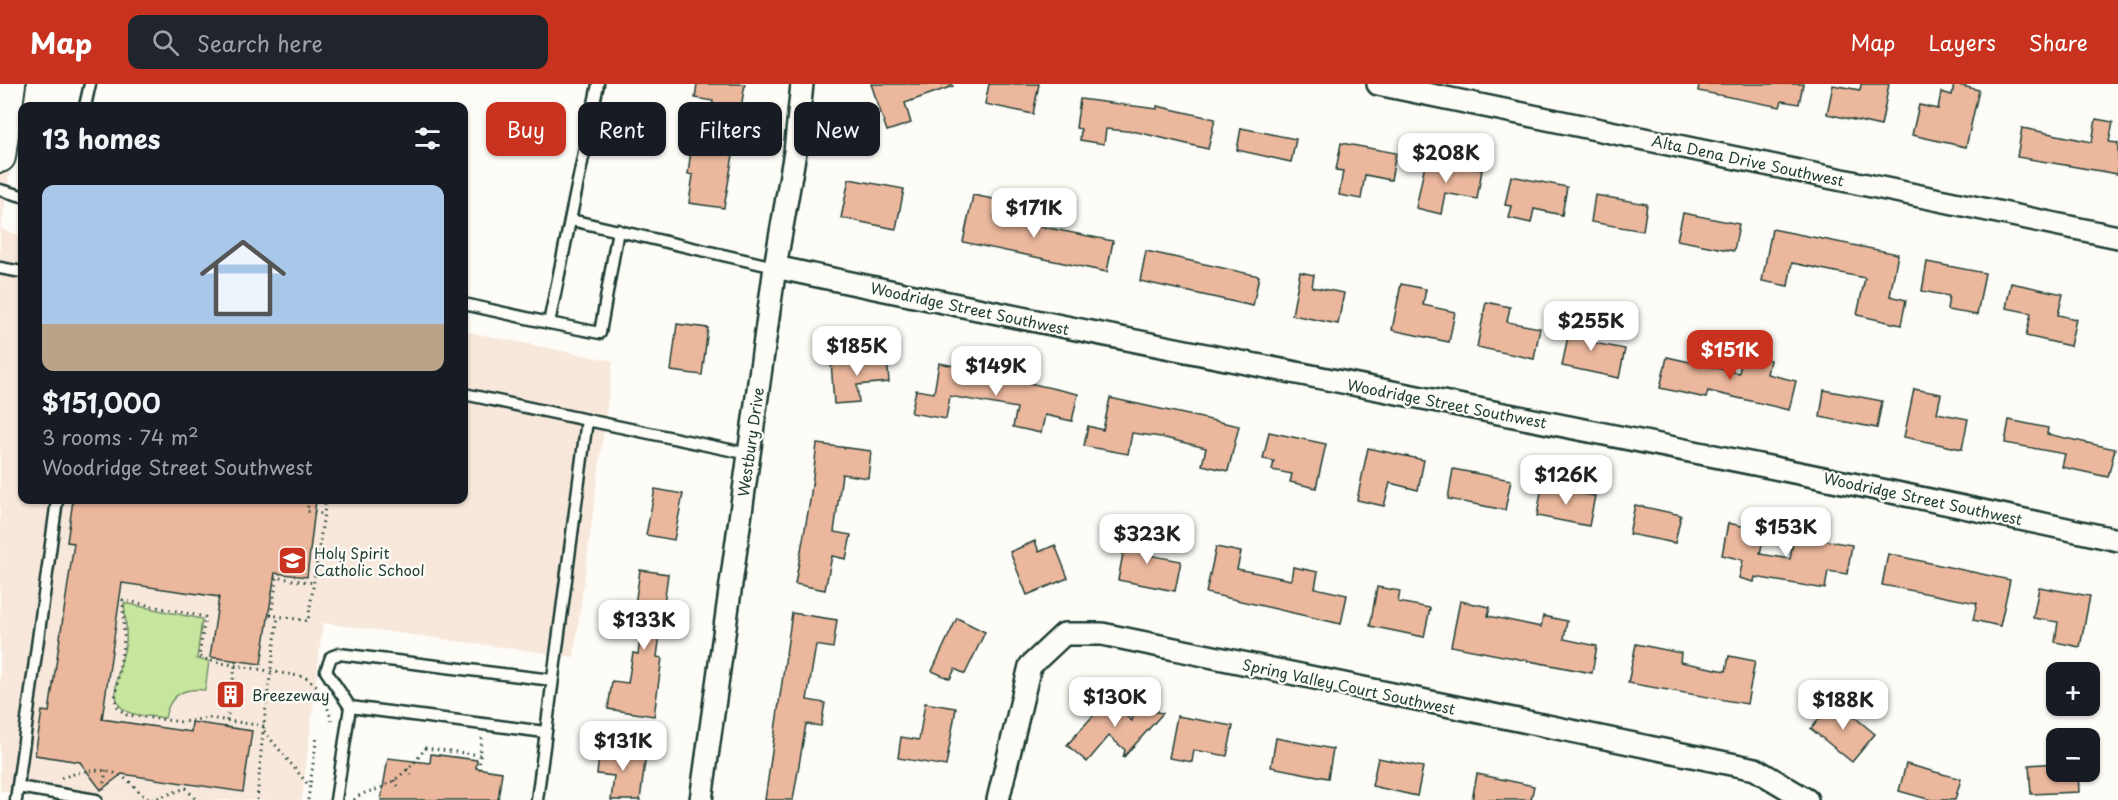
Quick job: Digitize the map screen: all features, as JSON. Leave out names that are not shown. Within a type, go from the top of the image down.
[{"type":"main road","points":[[0,157],[6,90]]},
{"type":"street","name":"Westbury Drive","points":[[701,800],[775,267],[795,152],[802,84]]},
{"type":"street","name":"Alta Dena Drive Southwest","points":[[1378,84],[2118,237]]},
{"type":"street","name":"Woodridge Street Southwest","points":[[775,267],[1150,345],[1835,478],[2118,540]]},
{"type":"street","name":"Spring Valley Court Southwest","points":[[998,800],[1030,666],[1064,634],[1102,634],[1755,769],[1807,800]]},
{"type":"lane","points":[[86,102],[90,84]]},
{"type":"lane","points":[[549,323],[572,220],[598,84]]},
{"type":"lane","points":[[0,190],[18,195]]},
{"type":"lane","points":[[572,220],[775,267]]},
{"type":"lane","points":[[468,305],[600,333],[618,230]]},
{"type":"lane","points":[[0,268],[18,271]]},
{"type":"lane","points":[[468,395],[748,454]]},
{"type":"lane","points":[[537,800],[587,420]]},
{"type":"lane","points":[[16,800],[56,504]]},
{"type":"lane","points":[[336,800],[350,707],[326,671],[331,657],[339,654],[552,680]]},
{"type":"lane","points":[[350,707],[545,732]]},
{"type":"lane","points":[[18,787],[96,800]]},
{"type":"path","points":[[308,504],[307,511],[324,514]]},
{"type":"path","points":[[314,583],[275,578],[271,615],[308,621],[314,583],[325,504]]},
{"type":"path","points":[[310,787],[263,728],[209,718],[182,722],[127,715],[118,708],[115,698],[124,639],[123,600],[205,617],[200,657],[235,666],[305,677],[318,688]]},
{"type":"path","points":[[257,800],[263,728],[279,616]]},
{"type":"path","points":[[226,727],[236,660]]},
{"type":"path","points":[[323,694],[330,709],[333,726]]},
{"type":"path","points":[[479,769],[484,724]]},
{"type":"path","points":[[308,800],[317,736]]},
{"type":"path","points":[[354,800],[360,793],[370,792],[394,780],[425,748],[480,755]]},
{"type":"path","points":[[58,779],[98,769],[106,770],[128,780],[146,799],[153,800],[187,786],[196,800]]},
{"type":"path","points":[[407,769],[412,776]]},
{"type":"path","points":[[102,800],[106,770]]},
{"type":"path","points":[[394,780],[398,786]]},
{"type":"shaded area","name":"Holy Spirit Catholic School","points":[[0,84],[23,84],[20,102],[18,102],[18,117],[1,229],[18,235],[18,504],[468,504],[468,332],[613,361],[574,657],[323,623],[302,800],[58,800],[0,791]]},
{"type":"green space","points":[[124,603],[202,619],[197,659],[209,661],[205,690],[190,690],[178,695],[170,704],[165,718],[132,714],[118,703],[117,677],[126,641]]},
{"type":"building","points":[[697,84],[745,84],[742,102],[713,102],[695,98]]},
{"type":"building","points":[[871,84],[952,84],[953,86],[905,103],[911,123],[887,131],[880,110],[880,102],[877,102]]},
{"type":"building","points":[[989,84],[1039,84],[1033,114],[985,104]]},
{"type":"building","points":[[1699,84],[1803,84],[1799,104],[1782,101],[1780,107],[1698,91]]},
{"type":"building","points":[[1861,84],[1889,84],[1881,126],[1827,114],[1833,85],[1860,90]]},
{"type":"building","points":[[1954,84],[1979,90],[1966,147],[1912,135],[1919,105],[1938,109],[1941,92],[1952,95]]},
{"type":"building","points":[[1080,99],[1157,109],[1157,106],[1215,119],[1208,149],[1137,132],[1106,129],[1104,144],[1080,140],[1081,129],[1076,128]]},
{"type":"building","points":[[2096,119],[2113,122],[2109,142],[2118,143],[2118,174],[2017,157],[2022,128],[2092,142]]},
{"type":"building","points":[[1241,128],[1296,139],[1291,162],[1237,150]]},
{"type":"building","points":[[1341,143],[1396,153],[1391,180],[1365,175],[1361,199],[1339,195],[1343,171],[1336,170]]},
{"type":"building","points":[[690,156],[733,156],[724,208],[689,203],[693,175],[688,174]]},
{"type":"building","points":[[1426,159],[1482,170],[1477,199],[1445,193],[1441,214],[1416,208]]},
{"type":"building","points":[[1511,176],[1567,187],[1562,215],[1534,209],[1531,223],[1509,218],[1512,206],[1505,205]]},
{"type":"building","points":[[849,179],[904,189],[896,229],[841,218]]},
{"type":"building","points":[[973,195],[998,200],[994,217],[1113,241],[1107,272],[963,242]]},
{"type":"building","points":[[1595,195],[1647,204],[1643,231],[1591,222]]},
{"type":"building","points":[[1683,213],[1739,224],[1734,251],[1677,240]]},
{"type":"building","points":[[1772,229],[1898,254],[1890,296],[1906,300],[1901,325],[1857,315],[1865,278],[1792,263],[1788,286],[1762,281]]},
{"type":"building","points":[[1146,251],[1259,276],[1253,306],[1140,281]]},
{"type":"building","points":[[1927,262],[1985,273],[1977,315],[1947,310],[1949,296],[1922,291]]},
{"type":"building","points":[[1300,272],[1314,275],[1312,287],[1344,293],[1338,324],[1292,315]]},
{"type":"building","points":[[2011,283],[2063,294],[2058,315],[2076,319],[2070,346],[2026,336],[2031,313],[2006,308]]},
{"type":"building","points":[[1401,284],[1426,289],[1423,305],[1455,312],[1449,342],[1392,330]]},
{"type":"building","points":[[1486,302],[1510,307],[1507,322],[1540,328],[1534,359],[1477,347]]},
{"type":"building","points":[[1571,321],[1598,326],[1594,343],[1625,349],[1619,378],[1562,366]]},
{"type":"building","points":[[677,324],[708,328],[702,375],[671,371]]},
{"type":"building","points":[[1743,353],[1770,360],[1767,374],[1796,381],[1789,410],[1708,391],[1706,398],[1660,388],[1667,357],[1739,373]]},
{"type":"building","points":[[887,357],[889,382],[857,385],[859,402],[834,404],[831,361]]},
{"type":"building","points":[[939,363],[998,374],[998,376],[1078,394],[1072,421],[1045,415],[1041,433],[1013,427],[1017,408],[950,396],[946,419],[911,413],[916,390],[934,393]]},
{"type":"building","points":[[1914,389],[1941,394],[1937,413],[1968,419],[1962,449],[1904,437]]},
{"type":"building","points":[[1824,390],[1882,401],[1877,428],[1820,417]]},
{"type":"building","points":[[1110,398],[1239,426],[1228,471],[1202,465],[1206,448],[1161,437],[1132,433],[1128,454],[1084,446],[1088,426],[1103,430]]},
{"type":"building","points":[[2009,420],[2048,428],[2047,434],[2115,449],[2108,477],[2062,467],[2065,454],[2005,443]]},
{"type":"building","points":[[1269,432],[1326,444],[1316,488],[1290,482],[1292,474],[1272,470],[1274,461],[1263,459]]},
{"type":"building","points":[[817,444],[871,451],[868,478],[842,474],[834,532],[851,535],[846,559],[832,556],[825,590],[795,584],[810,501]]},
{"type":"building","points":[[1368,448],[1424,460],[1418,490],[1390,483],[1384,506],[1357,500]]},
{"type":"building","points":[[1453,469],[1511,480],[1505,510],[1448,499]]},
{"type":"building","points":[[1542,486],[1595,496],[1589,526],[1537,516]]},
{"type":"building","points":[[655,489],[683,494],[674,540],[646,535]]},
{"type":"building","points":[[72,504],[316,504],[307,577],[275,573],[261,664],[210,657],[219,597],[122,583],[102,719],[191,732],[192,722],[252,731],[243,792],[122,774],[101,790],[80,762],[35,755],[42,711],[49,712],[74,543],[67,542]]},
{"type":"building","points":[[1635,505],[1681,515],[1675,543],[1629,534]]},
{"type":"building","points":[[1728,523],[1765,531],[1760,554],[1790,559],[1794,535],[1852,545],[1847,574],[1828,571],[1825,589],[1755,577],[1754,582],[1739,578],[1743,560],[1722,555]]},
{"type":"building","points":[[1127,533],[1151,538],[1148,555],[1181,561],[1175,591],[1118,580]]},
{"type":"building","points":[[1035,541],[1039,552],[1055,545],[1068,578],[1027,595],[1010,552]]},
{"type":"building","points":[[1216,547],[1241,552],[1237,569],[1291,580],[1293,567],[1318,572],[1315,588],[1347,595],[1341,624],[1206,593]]},
{"type":"building","points":[[1888,554],[2010,580],[2000,626],[1973,620],[1977,603],[1882,585]]},
{"type":"building","points":[[640,570],[668,574],[657,657],[662,658],[654,716],[608,709],[612,681],[628,683],[633,653],[638,654],[644,613],[634,612]]},
{"type":"building","points":[[1377,587],[1400,591],[1398,602],[1430,608],[1424,637],[1370,626]]},
{"type":"building","points":[[2039,587],[2090,596],[2080,647],[2055,642],[2058,622],[2033,618]]},
{"type":"building","points":[[1460,601],[1490,607],[1488,616],[1541,627],[1543,616],[1567,621],[1564,639],[1597,646],[1592,673],[1451,646]]},
{"type":"building","points":[[792,613],[837,620],[833,648],[816,645],[807,700],[825,703],[821,726],[806,724],[793,800],[765,800]]},
{"type":"building","points":[[957,618],[985,632],[965,674],[955,669],[950,679],[932,671]]},
{"type":"building","points":[[1636,644],[1681,653],[1680,662],[1726,671],[1729,656],[1755,661],[1747,704],[1628,683]]},
{"type":"building","points":[[1137,698],[1159,703],[1156,712],[1163,713],[1123,758],[1125,750],[1109,736],[1087,762],[1067,745],[1107,700],[1132,721]]},
{"type":"building","points":[[1834,700],[1875,734],[1852,762],[1811,729]]},
{"type":"building","points":[[925,703],[956,708],[946,766],[898,758],[901,737],[919,740]]},
{"type":"building","points":[[1177,716],[1233,726],[1227,756],[1194,750],[1192,762],[1169,758]]},
{"type":"building","points":[[1276,738],[1333,749],[1328,778],[1271,767]]},
{"type":"building","points":[[600,747],[646,754],[640,800],[611,800],[614,776],[597,774]]},
{"type":"building","points":[[431,754],[477,760],[476,768],[502,772],[498,800],[381,800],[388,758],[430,763]]},
{"type":"building","points":[[1378,758],[1423,767],[1417,796],[1372,786]]},
{"type":"building","points":[[1906,764],[1961,779],[1955,800],[1931,800],[1899,791]]},
{"type":"building","points":[[2046,764],[2046,782],[2079,782],[2079,792],[2031,794],[2029,765]]},
{"type":"building","points":[[1477,774],[1534,786],[1531,800],[1472,800]]},
{"type":"place","name":"Holy Spirit Catholic School","points":[[293,561]]},
{"type":"place","name":"Breezeway","points":[[231,694]]}]
